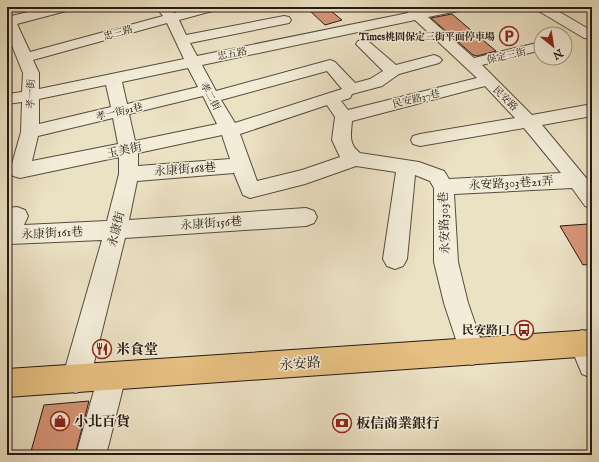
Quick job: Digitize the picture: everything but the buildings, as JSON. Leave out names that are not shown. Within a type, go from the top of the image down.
[{"type":"main road","name":"永安路","points":[[7,383],[472,352],[589,350]]},
{"type":"street","points":[[8,21],[65,7]]},
{"type":"street","name":"忠三路","points":[[25,58],[167,12],[211,7]]},
{"type":"street","name":"忠五路","points":[[7,99],[29,96],[192,61],[414,11],[458,7]]},
{"type":"street","points":[[542,7],[590,35]]},
{"type":"street","name":"民安路","points":[[414,11],[423,21],[472,63],[529,121],[565,162],[592,200]]},
{"type":"street","name":"孝二街","points":[[167,12],[192,61],[230,129],[250,190],[305,177],[355,158]]},
{"type":"street","points":[[182,40],[284,20]]},
{"type":"street","name":"孝一街","points":[[8,21],[31,73],[29,96],[30,132],[20,171]]},
{"type":"street","points":[[573,39],[590,35]]},
{"type":"street","points":[[363,44],[393,71]]},
{"type":"street","name":"保定三街","points":[[472,63],[533,48]]},
{"type":"street","name":"玉美街","points":[[20,171],[230,129],[331,99],[347,93],[351,89],[376,82],[393,71],[434,60]]},
{"type":"street","name":"孝一街91巷","points":[[30,132],[120,111],[210,94],[330,65],[351,89]]},
{"type":"street","name":"永康街","points":[[76,379],[116,230],[129,174],[128,149],[113,78]]},
{"type":"street","name":"民安路37巷","points":[[344,117],[488,80]]},
{"type":"street","points":[[331,99],[344,117],[341,140],[346,152],[355,158]]},
{"type":"street","points":[[420,140],[592,110]]},
{"type":"street","name":"永安路303巷","points":[[355,158],[419,169],[437,176],[444,187],[446,262],[456,303],[472,352]]},
{"type":"street","name":"永康街168巷","points":[[129,174],[242,165]]},
{"type":"street","points":[[395,259],[406,167]]},
{"type":"street","name":"永安路303巷21弄","points":[[444,187],[578,180]]},
{"type":"street","name":"永康街161巷","points":[[12,217],[10,235],[116,230]]},
{"type":"street","name":"永康街156巷","points":[[116,230],[306,217]]},
{"type":"street","points":[[91,455],[112,376]]},
{"type":"place","name":"Times桃園保定三街平面停車場","points":[[509,36]]},
{"type":"place","name":"民安路口","points":[[524,330]]},
{"type":"place","name":"米食堂","points":[[102,349]]},
{"type":"place","name":"小北百貨","points":[[60,421]]},
{"type":"place","name":"板信商業銀行","points":[[342,423]]}]
